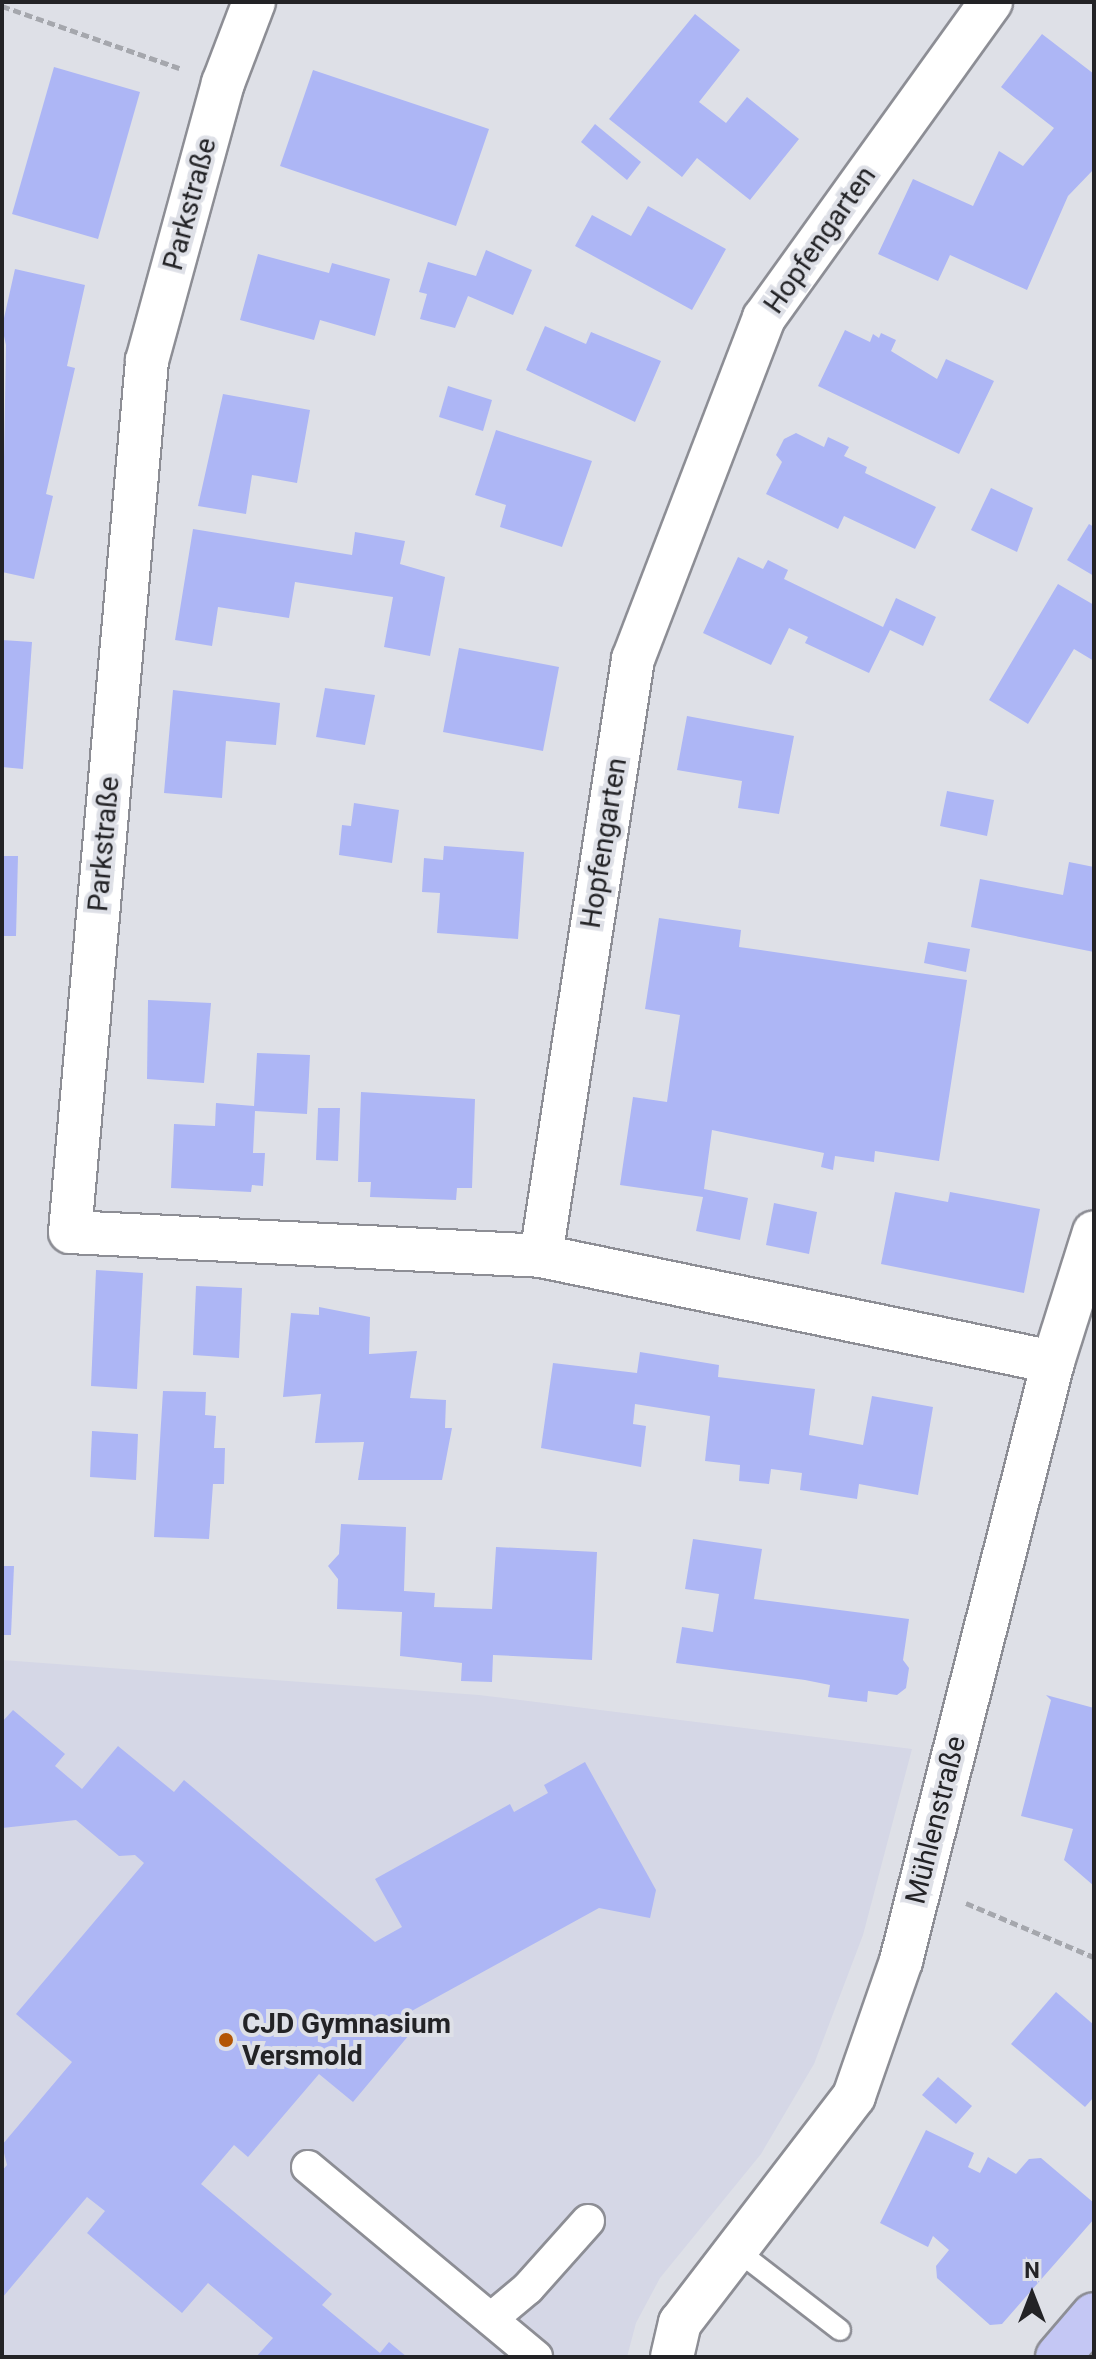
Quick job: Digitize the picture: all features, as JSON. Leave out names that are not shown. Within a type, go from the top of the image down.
[{"type":"main road","points":[[1058,2357],[1094,2315]]},
{"type":"street","name":"Parkstraße","points":[[254,2],[223,83],[147,361],[70,1232],[541,1256]]},
{"type":"street","name":"Hopfengarten","points":[[541,1256],[633,659],[764,318],[991,2]]},
{"type":"street","name":"Mühlenstraße","points":[[672,2357],[680,2323],[734,2248],[854,2096],[901,1961],[1053,1362],[1094,1232]]},
{"type":"street","points":[[541,1256],[1053,1362]]},
{"type":"street","points":[[308,2167],[536,2357]]},
{"type":"street","points":[[491,2319],[528,2288],[588,2221]]},
{"type":"lane","points":[[734,2248],[840,2330]]},
{"type":"path","points":[[2,6],[223,83]]},
{"type":"path","points":[[920,1884],[1094,1957]]},
{"type":"shaded area","points":[[2,1660],[479,1695],[912,1749],[863,1935],[814,2064],[761,2154],[660,2278],[636,2323],[627,2357],[2,2357]]},
{"type":"building","points":[[695,14],[740,50],[699,102],[726,123],[747,97],[799,139],[750,200],[697,158],[682,177],[609,119]]},
{"type":"building","points":[[1042,34],[1094,74],[1094,169],[1068,196],[1027,290],[950,255],[938,281],[878,254],[913,179],[973,206],[999,151],[1023,166],[1054,128],[1001,87]]},
{"type":"building","points":[[54,67],[140,92],[98,239],[12,214]]},
{"type":"building","points":[[313,70],[489,129],[456,226],[280,166]]},
{"type":"building","points":[[595,124],[641,162],[627,180],[581,142]]},
{"type":"building","points":[[648,206],[726,249],[692,310],[575,246],[592,215],[631,236]]},
{"type":"building","points":[[486,250],[532,270],[513,315],[468,296],[455,328],[420,319],[427,294],[419,292],[428,262],[476,276]]},
{"type":"building","points":[[258,254],[329,273],[332,263],[390,279],[375,336],[320,320],[314,340],[240,320]]},
{"type":"building","points":[[15,269],[85,285],[67,366],[75,368],[46,494],[53,496],[34,579],[2,572],[6,345],[2,327]]},
{"type":"building","points":[[545,326],[586,344],[591,332],[661,361],[635,422],[526,370]]},
{"type":"building","points":[[845,330],[870,342],[873,334],[879,338],[881,333],[896,340],[891,351],[937,379],[946,359],[994,381],[959,454],[818,386]]},
{"type":"building","points":[[448,386],[492,400],[483,431],[439,417]]},
{"type":"building","points":[[223,394],[310,410],[297,483],[252,475],[246,514],[198,506]]},
{"type":"building","points":[[496,430],[592,461],[562,547],[500,527],[506,505],[475,495]]},
{"type":"building","points":[[796,433],[824,447],[828,437],[849,447],[844,456],[867,467],[865,473],[936,507],[915,549],[844,516],[838,529],[766,494],[782,462],[776,455],[784,439]]},
{"type":"building","points":[[991,488],[1033,508],[1017,552],[971,530]]},
{"type":"building","points":[[1089,524],[1094,527],[1094,576],[1067,560]]},
{"type":"building","points":[[193,529],[352,555],[355,532],[405,541],[400,564],[445,577],[430,656],[384,647],[393,597],[295,582],[289,618],[218,607],[212,646],[175,640]]},
{"type":"building","points":[[738,557],[763,569],[768,560],[788,570],[784,579],[883,627],[896,598],[936,617],[923,646],[890,630],[869,673],[805,643],[808,637],[789,628],[771,665],[703,633]]},
{"type":"building","points":[[1058,584],[1094,605],[1094,661],[1074,649],[1028,724],[989,700]]},
{"type":"building","points":[[2,640],[32,642],[23,769],[2,767]]},
{"type":"building","points":[[459,648],[559,667],[543,751],[443,732]]},
{"type":"building","points":[[325,688],[375,695],[365,745],[316,737]]},
{"type":"building","points":[[173,690],[280,703],[276,745],[226,741],[222,798],[164,793]]},
{"type":"building","points":[[687,716],[794,736],[779,814],[738,808],[742,781],[677,770]]},
{"type":"building","points":[[947,791],[994,800],[987,836],[940,826]]},
{"type":"building","points":[[354,803],[399,810],[392,863],[339,855],[342,825],[351,826]]},
{"type":"building","points":[[444,846],[524,852],[518,939],[437,933],[440,893],[422,892],[424,858],[443,860]]},
{"type":"building","points":[[2,856],[18,856],[16,936],[2,936]]},
{"type":"building","points":[[1069,862],[1094,867],[1094,952],[971,927],[980,879],[1063,895]]},
{"type":"building","points":[[659,918],[741,930],[739,947],[967,980],[939,1161],[875,1151],[874,1162],[835,1156],[833,1170],[821,1167],[824,1153],[712,1130],[704,1189],[748,1198],[740,1240],[696,1231],[703,1197],[620,1185],[633,1097],[667,1102],[680,1015],[645,1009]]},
{"type":"building","points":[[928,942],[970,949],[966,972],[924,963]]},
{"type":"building","points":[[148,1000],[211,1003],[204,1083],[147,1079]]},
{"type":"building","points":[[257,1053],[310,1055],[307,1114],[255,1111],[253,1153],[265,1153],[263,1186],[252,1185],[251,1192],[171,1188],[174,1124],[215,1126],[216,1103],[254,1106]]},
{"type":"building","points":[[361,1092],[475,1099],[472,1188],[457,1188],[456,1200],[370,1197],[371,1182],[358,1182]]},
{"type":"building","points":[[318,1108],[340,1108],[338,1161],[316,1160]]},
{"type":"building","points":[[895,1192],[948,1202],[950,1192],[1040,1209],[1024,1293],[881,1264]]},
{"type":"building","points":[[774,1203],[817,1212],[809,1254],[766,1245]]},
{"type":"building","points":[[96,1270],[143,1273],[137,1389],[91,1386]]},
{"type":"building","points":[[196,1286],[242,1288],[239,1358],[193,1355]]},
{"type":"building","points":[[319,1307],[370,1317],[369,1354],[417,1351],[410,1398],[446,1400],[445,1428],[452,1428],[442,1480],[358,1480],[364,1442],[315,1443],[321,1394],[283,1397],[291,1313],[319,1315]]},
{"type":"building","points":[[640,1352],[719,1365],[718,1377],[815,1389],[809,1435],[863,1445],[872,1396],[933,1407],[918,1495],[859,1484],[857,1499],[800,1490],[802,1473],[771,1469],[769,1484],[739,1481],[740,1465],[705,1461],[710,1416],[635,1404],[633,1424],[646,1426],[641,1467],[541,1448],[553,1363],[637,1373]]},
{"type":"building","points":[[163,1391],[206,1392],[205,1415],[216,1416],[214,1448],[225,1448],[224,1484],[213,1484],[209,1539],[154,1537]]},
{"type":"building","points":[[92,1431],[138,1434],[136,1480],[90,1477]]},
{"type":"building","points":[[341,1524],[406,1527],[404,1591],[435,1593],[434,1607],[492,1609],[496,1547],[597,1552],[592,1660],[493,1655],[492,1682],[461,1681],[462,1663],[400,1656],[402,1612],[337,1609],[338,1579],[328,1566],[339,1554]]},
{"type":"building","points":[[693,1539],[762,1549],[754,1599],[909,1619],[903,1660],[909,1668],[906,1688],[897,1695],[868,1691],[867,1702],[828,1697],[830,1685],[676,1663],[682,1627],[713,1632],[719,1594],[685,1589]]},
{"type":"building","points":[[2,1566],[14,1566],[11,1635],[2,1635]]},
{"type":"building","points":[[1046,1695],[1094,1708],[1094,1886],[1064,1860],[1073,1829],[1021,1816],[1051,1700]]},
{"type":"building","name":"CJD Gymnasium Versmold","points":[[13,1710],[65,1754],[55,1766],[82,1789],[118,1746],[174,1792],[184,1780],[375,1942],[402,1927],[375,1879],[510,1804],[514,1812],[548,1793],[544,1785],[585,1762],[656,1890],[650,1918],[599,1908],[408,2013],[419,2023],[353,2102],[319,2074],[248,2157],[234,2145],[201,2184],[332,2294],[322,2305],[380,2353],[389,2342],[407,2357],[256,2357],[273,2338],[208,2283],[182,2313],[87,2233],[105,2211],[87,2197],[2,2298],[2,2171],[7,2165],[2,2145],[72,2062],[16,2014],[144,1863],[135,1855],[119,1856],[76,1820],[2,1828],[2,1722]]},
{"type":"building","points":[[1056,1992],[1094,2025],[1094,2097],[1085,2107],[1011,2044]]},
{"type":"building","points":[[938,2077],[972,2106],[956,2124],[922,2095]]},
{"type":"building","points":[[926,2130],[974,2153],[968,2167],[980,2173],[988,2157],[1016,2174],[1029,2159],[1041,2158],[1094,2203],[1094,2219],[1002,2324],[990,2325],[937,2278],[936,2266],[949,2250],[933,2236],[928,2247],[880,2223]]},
{"type":"place","name":"CJD Gymnasium Versmold","points":[[226,2040]]}]
